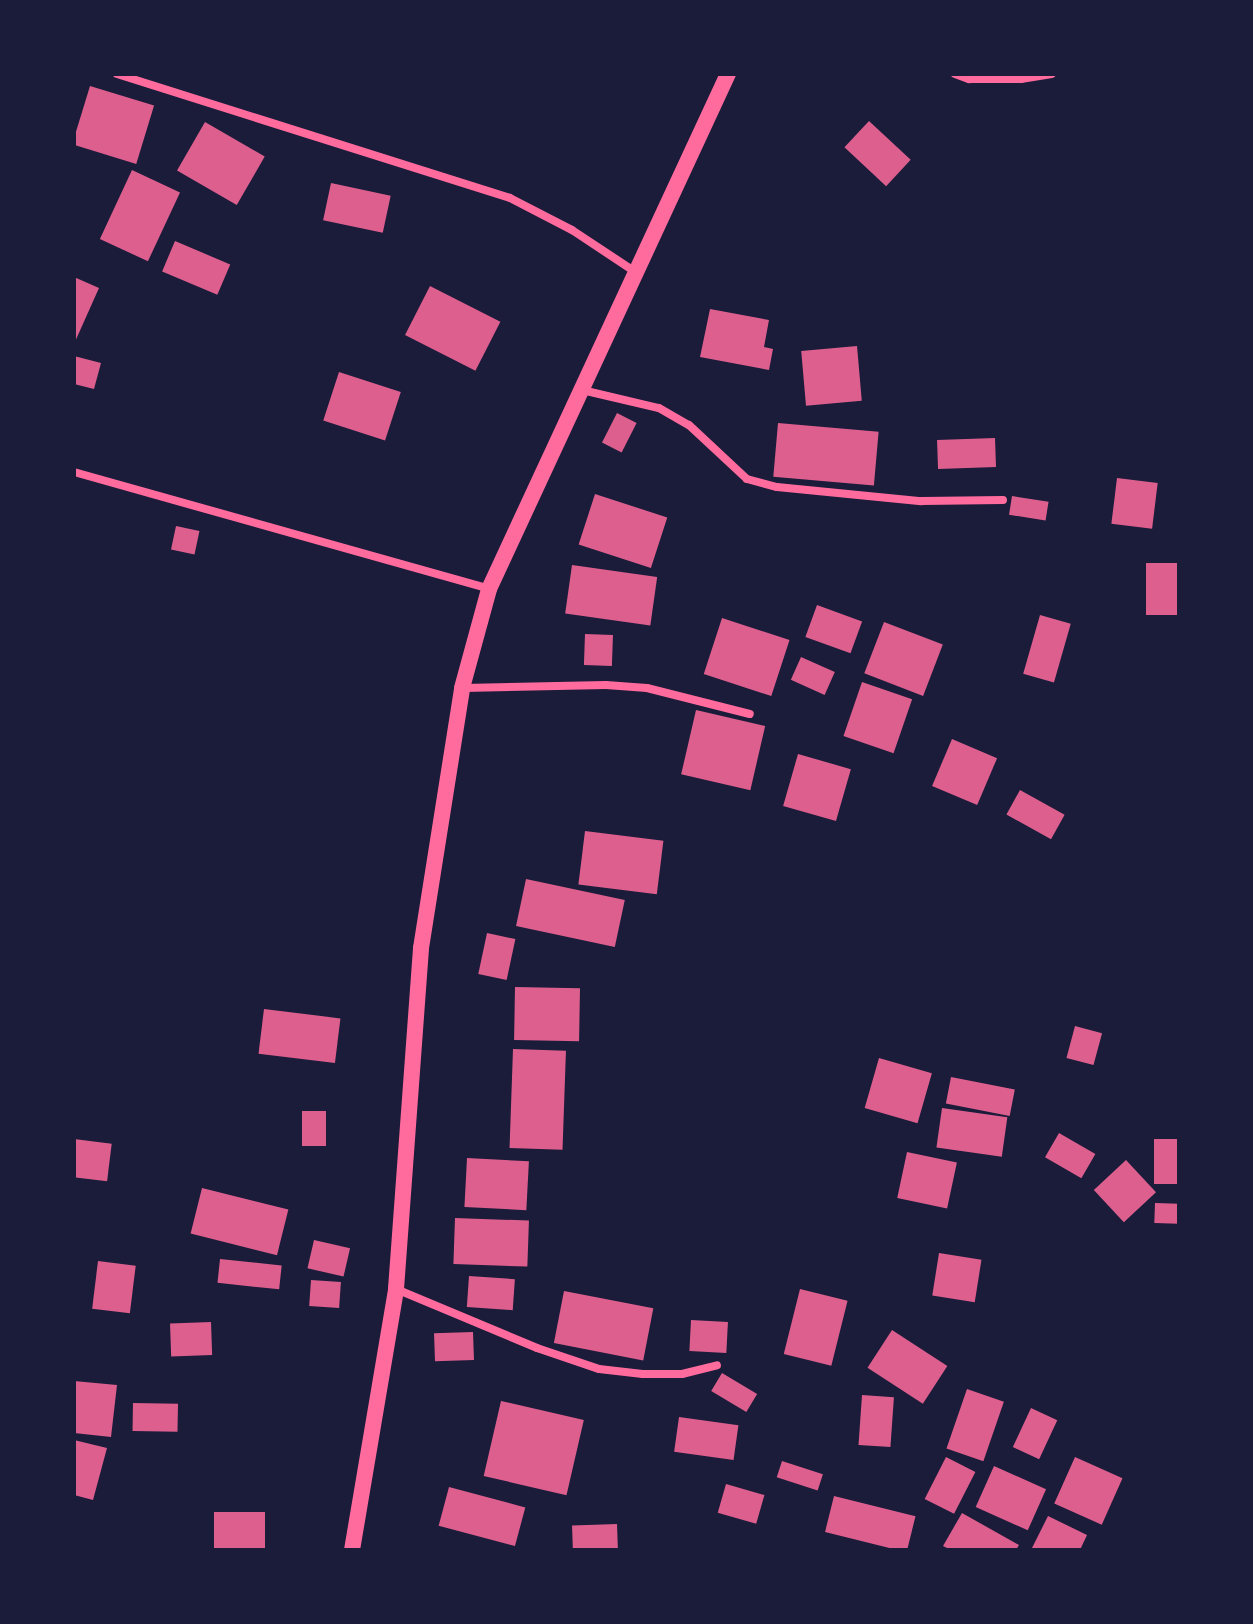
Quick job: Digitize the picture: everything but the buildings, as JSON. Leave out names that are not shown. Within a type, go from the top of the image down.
[{"type":"main road","points":[[352,1550],[396,1289],[421,948],[462,688],[489,589],[728,74]]},
{"type":"street","points":[[117,74],[510,198],[572,230],[638,273]]},
{"type":"street","points":[[955,74],[969,79],[1021,79],[1052,74]]},
{"type":"street","points":[[582,390],[659,408],[689,425],[747,479],[762,483],[921,501],[1003,500]]},
{"type":"street","points":[[74,472],[489,589]]},
{"type":"street","points":[[462,688],[606,685],[647,688],[750,714]]},
{"type":"street","points":[[396,1289],[537,1348],[599,1369],[682,1374],[717,1365]]}]
